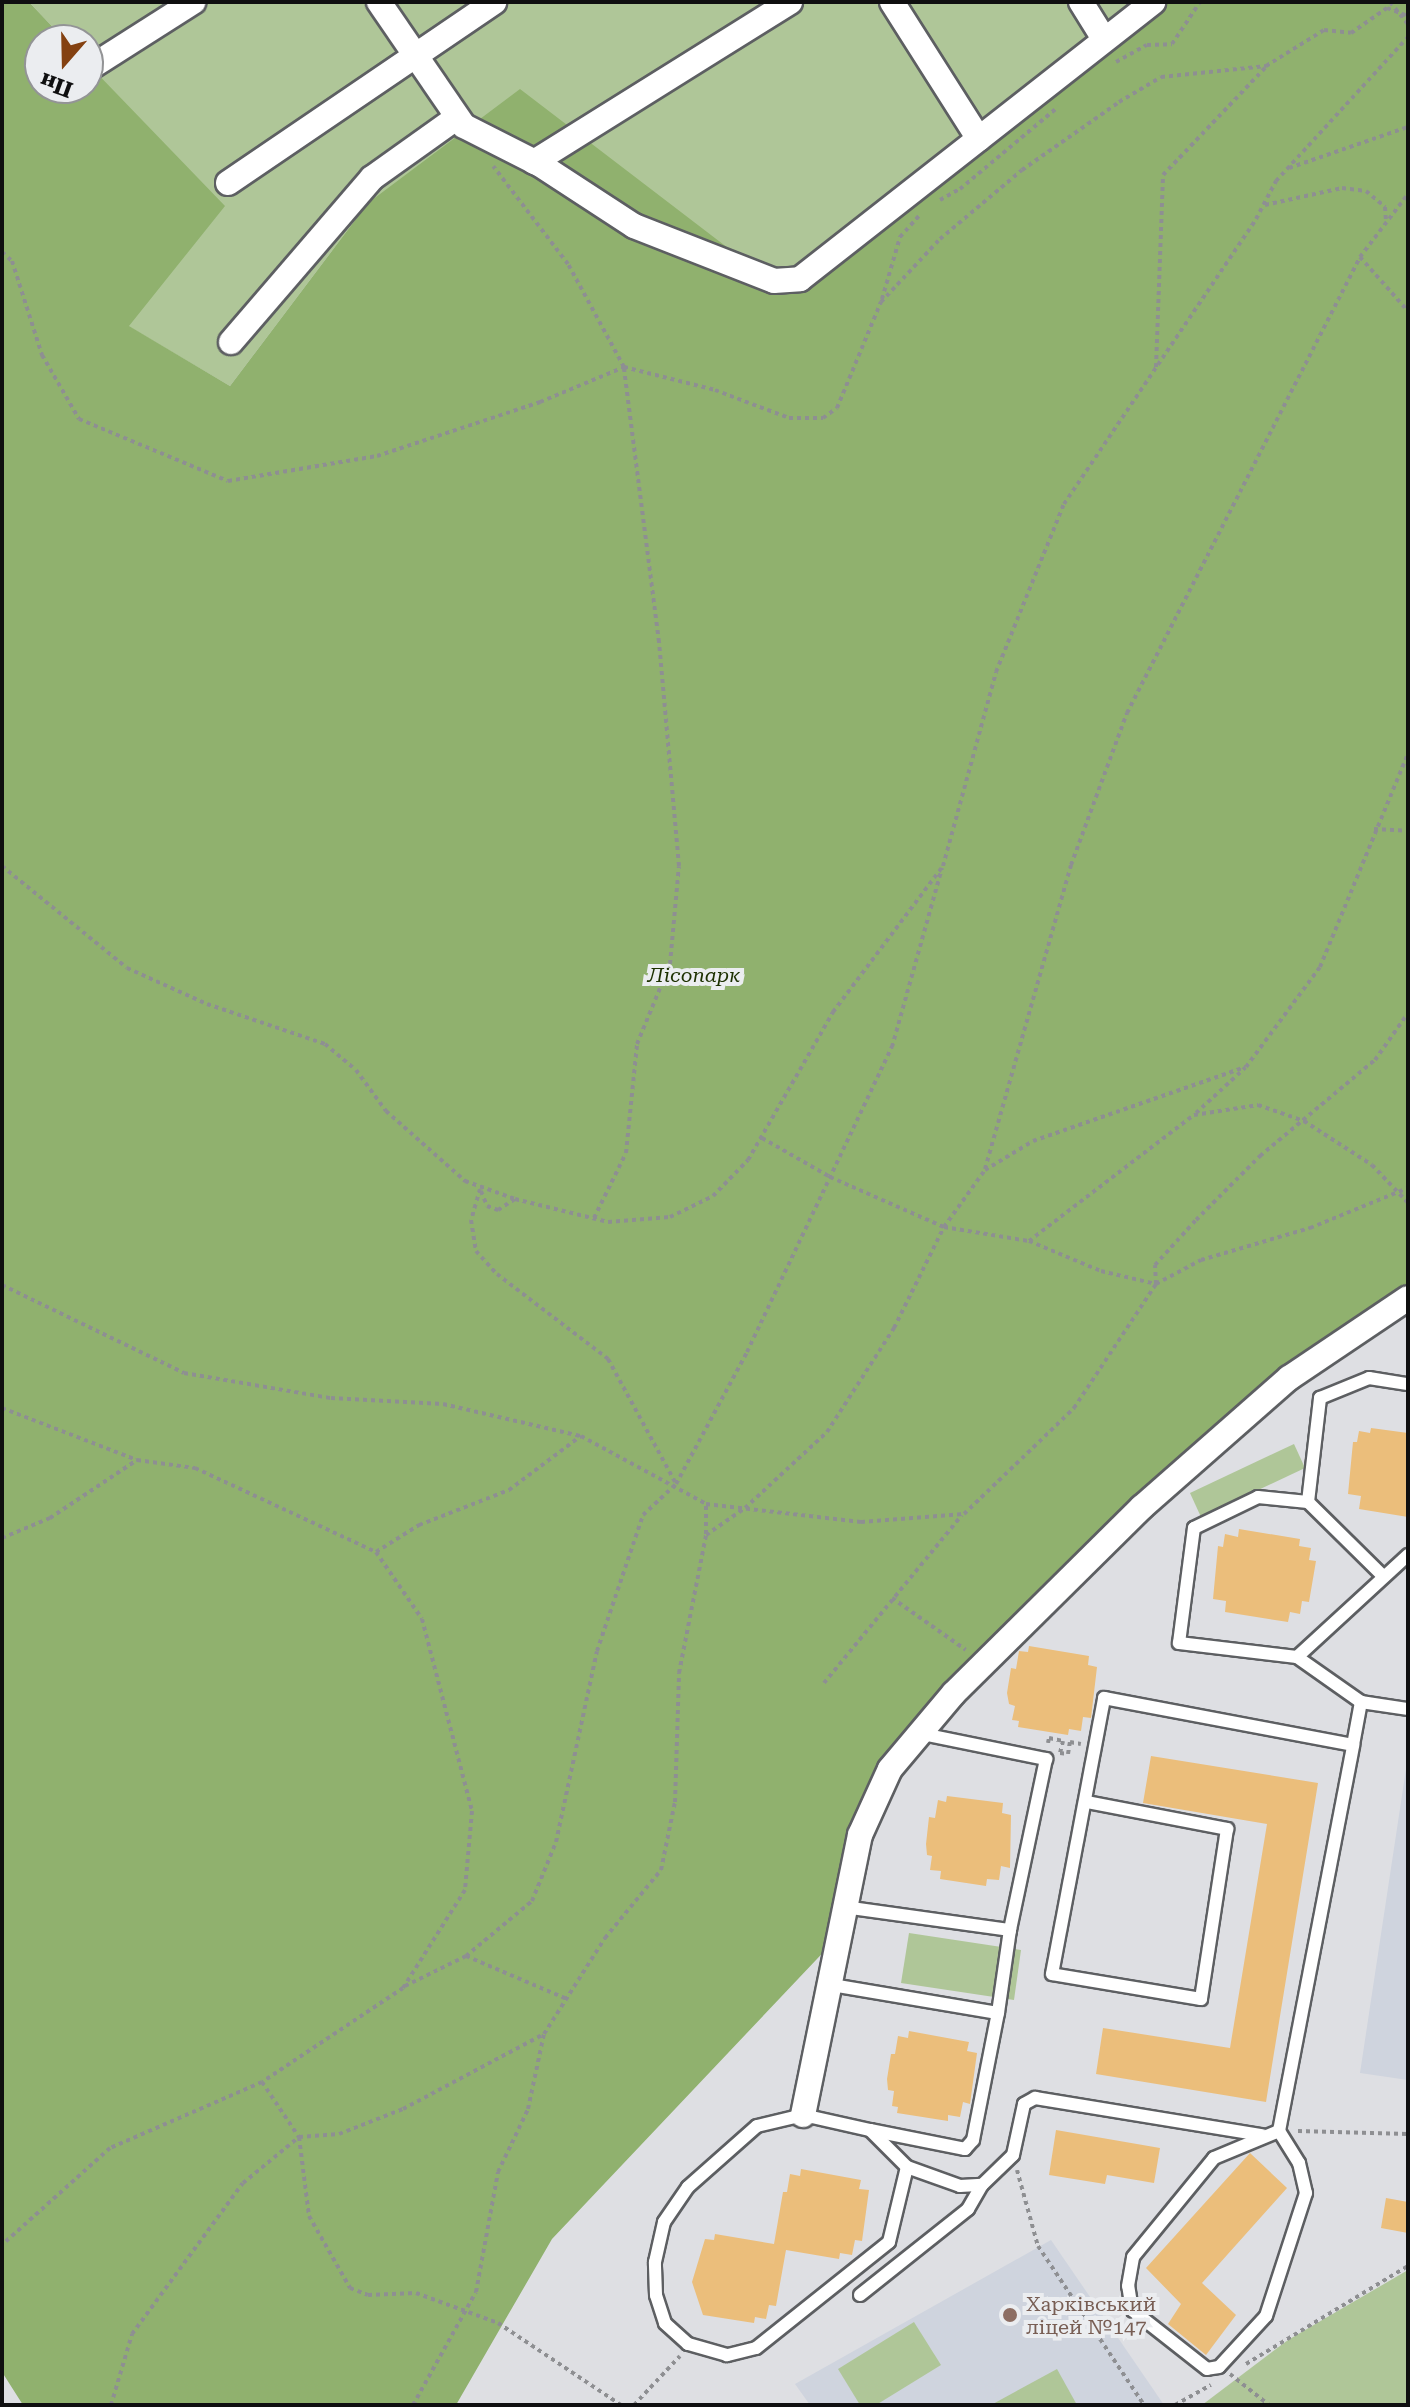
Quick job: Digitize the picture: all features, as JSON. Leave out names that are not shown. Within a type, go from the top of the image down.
[{"type":"street","points":[[104,59],[193,2]]},
{"type":"street","points":[[379,2],[456,118],[534,162],[634,226],[774,281],[800,279],[1153,2]]},
{"type":"street","points":[[228,183],[494,2]]},
{"type":"street","points":[[534,162],[790,2]]},
{"type":"street","points":[[892,2],[979,139]]},
{"type":"street","points":[[1081,2],[1104,39]]},
{"type":"street","points":[[231,342],[372,178],[456,118]]},
{"type":"street","points":[[803,2115],[832,1985],[845,1907],[873,1801],[918,1733],[1142,1507],[1289,1378],[1408,1298]]},
{"type":"lane","points":[[1308,1502],[1320,1398],[1369,1378],[1408,1384]]},
{"type":"lane","points":[[1383,1576],[1308,1502],[1258,1497],[1194,1528],[1179,1643],[1297,1657],[1361,1702],[1408,1709]]},
{"type":"lane","points":[[1297,1657],[1408,1555]]},
{"type":"lane","points":[[1087,1802],[1227,1829],[1201,1999],[1052,1974],[1087,1802],[1104,1698],[1353,1745]]},
{"type":"lane","points":[[1279,2131],[1262,2135],[1214,2158],[1133,2257],[1128,2286],[1132,2310],[1207,2369],[1219,2367],[1266,2316],[1306,2193],[1299,2163],[1279,2131],[1361,1702]]},
{"type":"lane","points":[[907,2167],[889,2242],[756,2348],[727,2355],[688,2344],[665,2323],[656,2295],[655,2262],[664,2222],[688,2187],[757,2126],[803,2115],[965,2149],[973,2140],[998,2013],[1010,1930],[1046,1759],[918,1733]]},
{"type":"lane","points":[[845,1907],[1010,1930]]},
{"type":"lane","points":[[832,1985],[998,2013]]},
{"type":"lane","points":[[860,2295],[968,2209],[982,2185],[1013,2155],[1024,2104],[1035,2098],[1262,2135]]},
{"type":"lane","points":[[870,2130],[907,2167],[960,2186],[982,2185]]},
{"type":"path","points":[[1112,65],[1147,45],[1172,44],[1200,2]]},
{"type":"path","points":[[1390,2],[1394,11],[1408,24]]},
{"type":"path","points":[[1156,368],[1163,175],[1266,66],[1324,30],[1351,33],[1387,8],[1408,16]]},
{"type":"path","points":[[2,2245],[110,2148],[262,2082],[403,1988],[466,1956],[532,1901],[556,1842],[597,1651],[643,1515],[676,1484],[747,1352],[892,1047],[996,672],[1064,504],[1287,169],[1408,37]]},
{"type":"path","points":[[881,302],[940,239],[1022,170],[1119,102],[1161,77],[1266,66]]},
{"type":"path","points":[[2,252],[12,261],[42,355],[79,419],[228,481],[377,456],[540,402],[624,367],[715,390],[789,418],[823,418],[837,408],[881,302],[900,237],[929,205],[960,189],[1063,102]]},
{"type":"path","points":[[1287,169],[1408,127]]},
{"type":"path","points":[[484,155],[568,264],[624,367],[660,656],[679,866],[670,964],[637,1044],[626,1153],[600,1214],[592,1220]]},
{"type":"path","points":[[1263,205],[1342,188],[1366,191],[1385,207],[1386,224]]},
{"type":"path","points":[[706,1535],[745,1508],[827,1432],[894,1328],[944,1227],[985,1170],[1071,865],[1127,713],[1360,257],[1408,194]]},
{"type":"path","points":[[1360,257],[1408,311]]},
{"type":"path","points":[[1029,1241],[1194,1115],[1246,1067],[1320,967],[1374,829],[1408,754]]},
{"type":"path","points":[[1374,829],[1408,831]]},
{"type":"path","points":[[2,866],[127,968],[207,1004],[325,1044],[356,1070],[386,1111],[465,1181],[515,1199],[592,1220],[670,1217],[713,1196],[762,1137],[833,1012],[943,866]]},
{"type":"path","points":[[1156,1284],[1155,1265],[1260,1156],[1375,1060],[1408,1013]]},
{"type":"path","points":[[985,1170],[1033,1141],[1246,1067]]},
{"type":"path","points":[[1194,1115],[1258,1105],[1304,1121],[1372,1165],[1398,1196],[1408,1203]]},
{"type":"path","points":[[762,1137],[830,1177],[944,1227],[1029,1241],[1101,1271],[1156,1284]]},
{"type":"path","points":[[480,1188],[487,1206],[498,1210],[515,1199]]},
{"type":"path","points":[[480,1188],[471,1220],[476,1251],[497,1274],[608,1359],[676,1484]]},
{"type":"path","points":[[824,1683],[964,1514],[1074,1408],[1156,1284],[1201,1260],[1398,1196],[1408,1188]]},
{"type":"path","points":[[2,1285],[184,1373],[331,1398],[443,1404],[581,1436],[676,1484],[706,1504],[861,1522],[964,1514]]},
{"type":"path","points":[[2,1408],[137,1460],[195,1468],[376,1552],[422,1619],[472,1811],[465,1890],[403,1988]]},
{"type":"path","points":[[376,1552],[419,1525],[509,1490],[581,1436]]},
{"type":"path","points":[[2,1538],[50,1518],[137,1460]]},
{"type":"path","points":[[413,2405],[476,2292],[498,2172],[528,2109],[544,2034],[569,2000],[605,1938],[661,1870],[672,1835],[679,1673],[706,1535],[706,1504]]},
{"type":"path","points":[[892,1598],[983,1665]]},
{"type":"path","points":[[1063,1741],[1060,1753],[1068,1754],[1070,1742],[1087,1745]]},
{"type":"path","points":[[466,1956],[569,2000]]},
{"type":"path","points":[[111,2405],[132,2334],[243,2183],[299,2137],[339,2134],[403,2109],[544,2034]]},
{"type":"path","points":[[262,2082],[299,2137],[309,2216],[350,2288],[368,2295],[416,2293],[498,2323],[621,2405]]},
{"type":"path","points":[[1279,2131],[1408,2134]]},
{"type":"path","points":[[1013,2155],[1038,2246],[1144,2405]]},
{"type":"path","points":[[1175,2405],[1408,2266]]},
{"type":"path","points":[[634,2405],[673,2367],[688,2344]]},
{"type":"path","points":[[1229,2373],[1269,2405]]},
{"type":"shaded area","points":[[1408,1770],[1408,2080],[1360,2073]]},
{"type":"shaded area","name":"Харківський ліцей №147","points":[[1051,2240],[1164,2405],[810,2405],[795,2384]]},
{"type":"green space","name":"Лісопарк","points":[[2,2],[29,2],[50,24],[24,24],[24,104],[104,104],[104,81],[225,206],[129,326],[230,386],[368,203],[520,89],[779,287],[1130,2],[1408,2],[1408,1309],[1184,1468],[886,1767],[857,1809],[834,1941],[552,2239],[456,2405],[23,2405],[2,2372]]},
{"type":"green space","points":[[29,2],[1130,2],[779,287],[368,203],[230,386],[128,326],[97,104],[104,104],[104,24],[50,24]]},
{"type":"green space","points":[[1294,1444],[1305,1468],[1201,1517],[1190,1493]]},
{"type":"green space","points":[[909,1933],[1021,1950],[1014,2000],[901,1983]]},
{"type":"green space","points":[[1408,2270],[1408,2405],[1202,2405],[1288,2340]]},
{"type":"green space","points":[[914,2322],[941,2365],[876,2405],[860,2405],[838,2369]]},
{"type":"green space","points":[[1057,2369],[1077,2405],[991,2405]]},
{"type":"building","points":[[1371,1428],[1408,1433],[1408,1517],[1359,1509],[1361,1496],[1348,1494],[1353,1442],[1357,1442],[1359,1431],[1370,1433]]},
{"type":"building","points":[[1239,1529],[1300,1539],[1299,1546],[1311,1548],[1309,1560],[1316,1561],[1309,1602],[1302,1601],[1300,1614],[1290,1612],[1288,1622],[1225,1612],[1226,1601],[1213,1599],[1218,1546],[1223,1547],[1225,1534],[1238,1537]]},
{"type":"building","points":[[1029,1646],[1089,1656],[1088,1665],[1097,1667],[1091,1718],[1083,1717],[1081,1731],[1069,1729],[1068,1735],[1018,1727],[1019,1721],[1012,1720],[1015,1706],[1009,1704],[1007,1693],[1011,1668],[1016,1669],[1019,1651],[1028,1652]]},
{"type":"building","points":[[1151,1756],[1318,1783],[1266,2102],[1096,2074],[1103,2028],[1230,2048],[1267,1824],[1143,1803]]},
{"type":"building","points":[[947,1796],[1003,1803],[1002,1813],[1011,1815],[1010,1868],[1001,1866],[999,1880],[987,1879],[986,1886],[940,1879],[941,1871],[930,1870],[932,1856],[927,1855],[926,1844],[929,1817],[935,1818],[938,1800],[946,1802]]},
{"type":"building","points":[[909,2031],[969,2042],[967,2051],[977,2053],[970,2104],[963,2102],[960,2117],[948,2115],[948,2121],[897,2113],[898,2107],[892,2106],[894,2091],[888,2090],[887,2079],[891,2054],[895,2054],[898,2036],[908,2038]]},
{"type":"building","points":[[1056,2130],[1160,2148],[1154,2183],[1107,2175],[1105,2184],[1049,2175]]},
{"type":"building","points":[[1250,2153],[1287,2188],[1202,2283],[1236,2315],[1206,2355],[1168,2324],[1181,2304],[1146,2268]]},
{"type":"building","points":[[801,2169],[861,2180],[859,2189],[869,2190],[862,2241],[855,2240],[852,2255],[840,2253],[839,2259],[786,2250],[776,2306],[769,2305],[766,2319],[755,2317],[754,2323],[703,2315],[692,2282],[705,2239],[714,2240],[715,2234],[774,2244],[783,2192],[787,2192],[790,2174],[800,2176]]},
{"type":"building","points":[[1386,2198],[1408,2202],[1408,2233],[1381,2228]]},
{"type":"place","name":"Харківський ліцей №147","points":[[1010,2315]]}]
